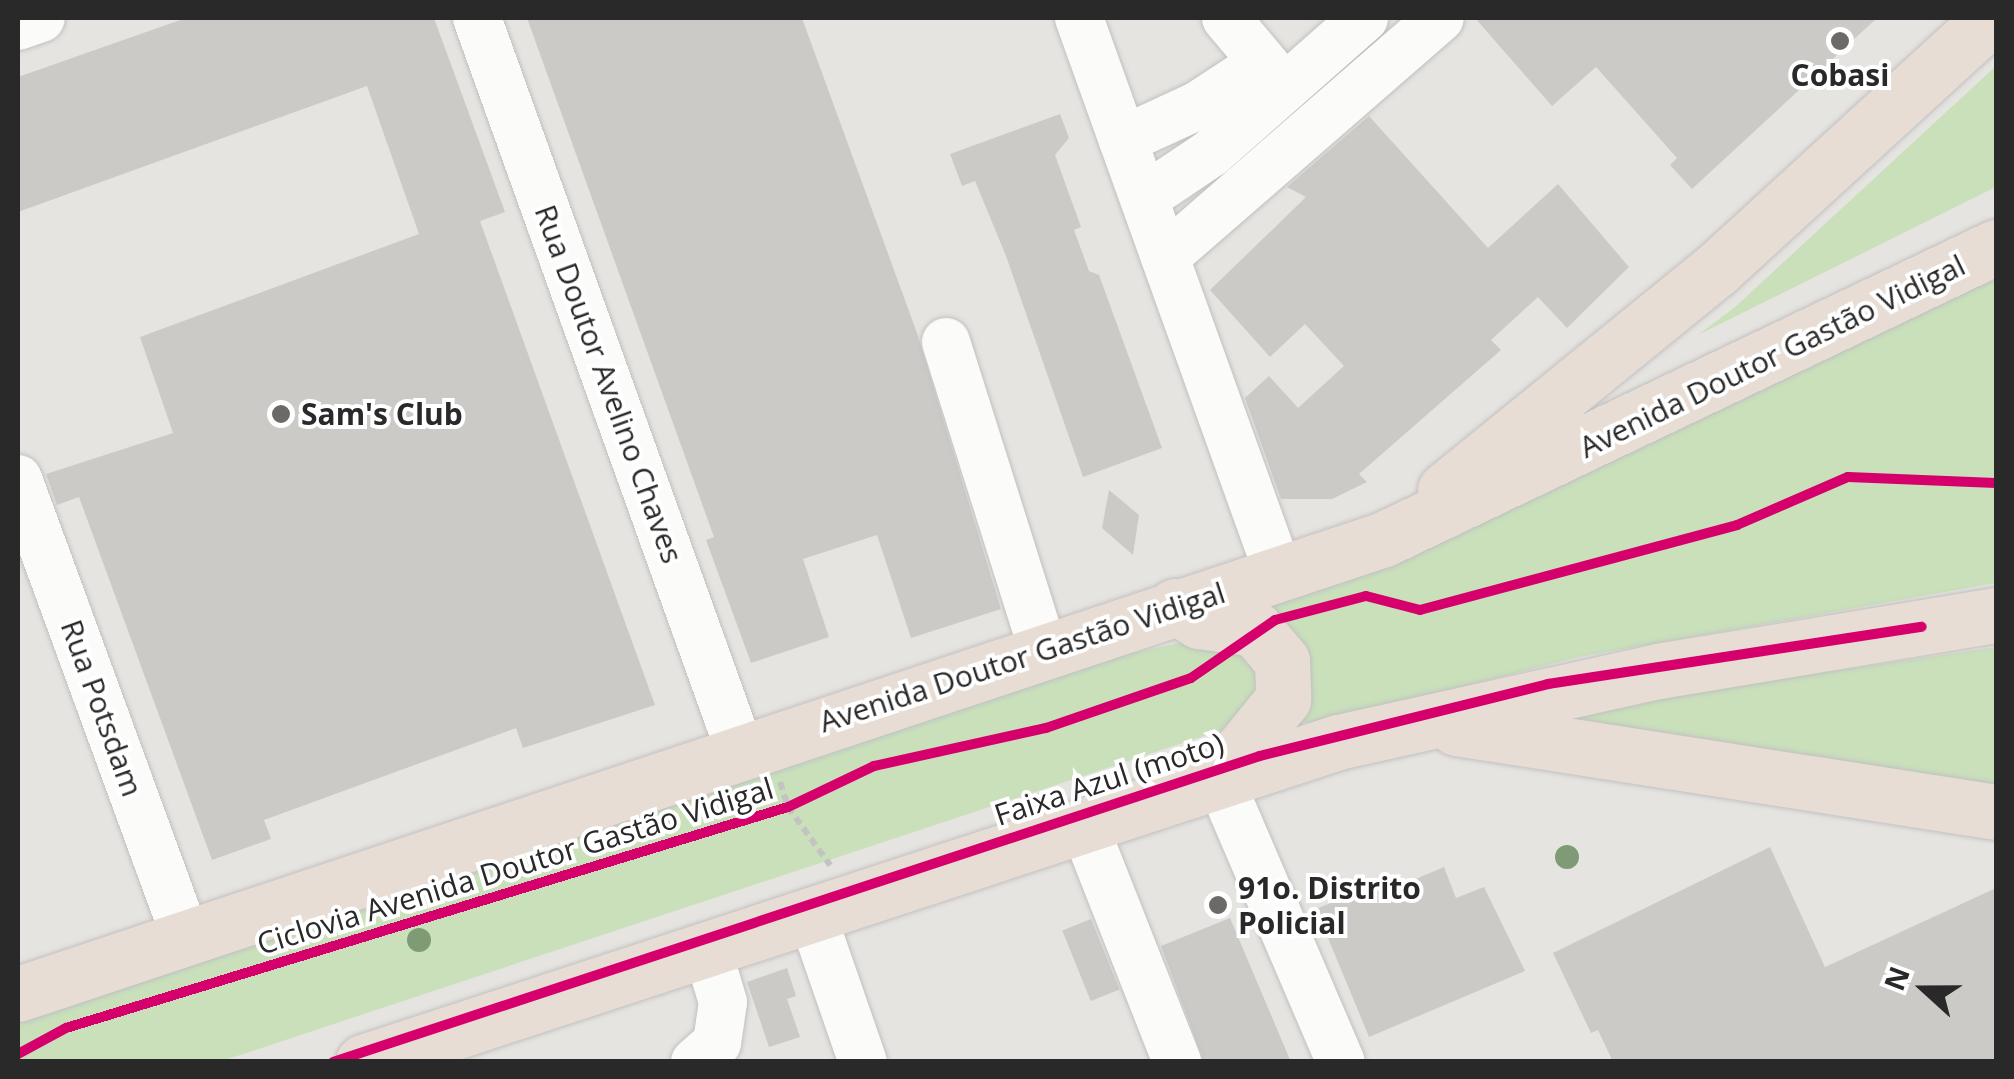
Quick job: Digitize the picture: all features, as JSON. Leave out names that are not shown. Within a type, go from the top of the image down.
[{"type":"highway","points":[[1384,539],[1717,268],[1991,18]]},
{"type":"highway","name":"Avenida Doutor Gastão Vidigal","points":[[18,994],[1384,539],[1996,247]]},
{"type":"highway","points":[[1175,606],[1199,621],[1255,629],[1282,660],[1283,698],[1224,772]]},
{"type":"highway","points":[[363,1062],[706,949],[827,904],[1083,824],[1224,772],[1424,722],[1658,671],[1996,614]]},
{"type":"highway","points":[[1424,722],[1996,812]]},
{"type":"street","points":[[18,26],[40,18]]},
{"type":"street","name":"Rua Doutor Avelino Chaves","points":[[478,18],[754,746]]},
{"type":"street","points":[[1079,18],[1278,572]]},
{"type":"street","points":[[1226,18],[1274,77]]},
{"type":"street","points":[[1123,140],[1274,77],[1364,18]]},
{"type":"street","points":[[1165,257],[1440,18]]},
{"type":"street","points":[[1144,198],[1211,154],[1274,77]]},
{"type":"street","points":[[946,342],[1043,650]]},
{"type":"street","name":"Rua Potsdam","points":[[18,478],[186,938]]},
{"type":"street","name":"Faixa Azul (moto)","points":[[332,1062],[1224,772],[1548,684],[1922,627]]},
{"type":"street","points":[[1224,772],[1341,1062]]},
{"type":"street","points":[[1083,824],[1177,1062]]},
{"type":"street","points":[[827,904],[863,1062]]},
{"type":"street","points":[[695,1062],[717,1043],[723,1002],[706,949]]},
{"type":"path","points":[[754,746],[788,807],[833,868],[827,904]]},
{"type":"green space","points":[[1996,66],[1996,187],[1698,335],[1735,307]]},
{"type":"green space","points":[[1996,277],[1996,583],[1579,657],[1315,724],[1302,721],[1296,707],[1300,653],[1278,612],[1263,613],[1260,602]]},
{"type":"green space","points":[[1189,641],[1230,642],[1258,665],[1259,685],[1231,727],[222,1061],[18,1061],[18,1022],[1080,664]]},
{"type":"green space","points":[[1996,647],[1996,788],[1590,725],[1576,717],[1590,707]]},
{"type":"building","points":[[186,18],[434,18],[505,212],[480,221],[655,705],[523,748],[516,728],[264,820],[271,839],[212,860],[79,497],[57,505],[46,474],[173,433],[140,337],[419,234],[367,86],[18,212],[18,77]]},
{"type":"building","points":[[527,18],[802,18],[917,333],[1001,609],[911,638],[877,535],[803,559],[829,637],[751,663],[706,540],[714,537]]},
{"type":"building","points":[[1475,18],[1877,18],[1692,189],[1670,165],[1677,158],[1596,67],[1552,106]]},
{"type":"building","points":[[1060,114],[1069,138],[1055,155],[1081,227],[1074,230],[1089,271],[1099,275],[1162,448],[1083,477],[1006,256],[975,181],[962,186],[950,154]]},
{"type":"building","points":[[1369,116],[1488,248],[1558,184],[1629,267],[1567,328],[1538,297],[1491,340],[1501,350],[1359,474],[1367,482],[1332,499],[1281,499],[1245,398],[1269,376],[1298,408],[1344,366],[1305,324],[1270,357],[1210,290],[1306,197],[1287,187]]},
{"type":"building","points":[[1109,490],[1139,515],[1133,555],[1102,528]]},
{"type":"building","points":[[1770,847],[1825,967],[1996,888],[1996,1062],[1613,1062],[1598,1030],[1591,1033],[1553,953]]},
{"type":"building","points":[[1444,867],[1456,898],[1484,887],[1525,971],[1369,1037],[1316,909],[1379,883],[1383,893]]},
{"type":"building","points":[[1230,918],[1291,1062],[1204,1062],[1161,946]]},
{"type":"building","points":[[1091,919],[1119,989],[1091,1001],[1062,931]]},
{"type":"building","points":[[787,968],[796,996],[787,999],[800,1037],[769,1047],[747,982]]},
{"type":"cycle path","name":"Ciclovia Avenida Doutor Gastão Vidigal","points":[[18,1054],[66,1028],[788,807],[874,766],[1046,728],[1191,678],[1275,620],[1366,596],[1420,610],[1737,525],[1848,477],[1996,483]]},
{"type":"cycle path","points":[[333,1062],[1260,756],[1548,684],[1922,627]]},
{"type":"place","name":"Cobasi","points":[[1840,41]]},
{"type":"place","name":"Sam's Club","points":[[281,414]]},
{"type":"place","name":"91o. Distrito Policial","points":[[1218,905]]}]
